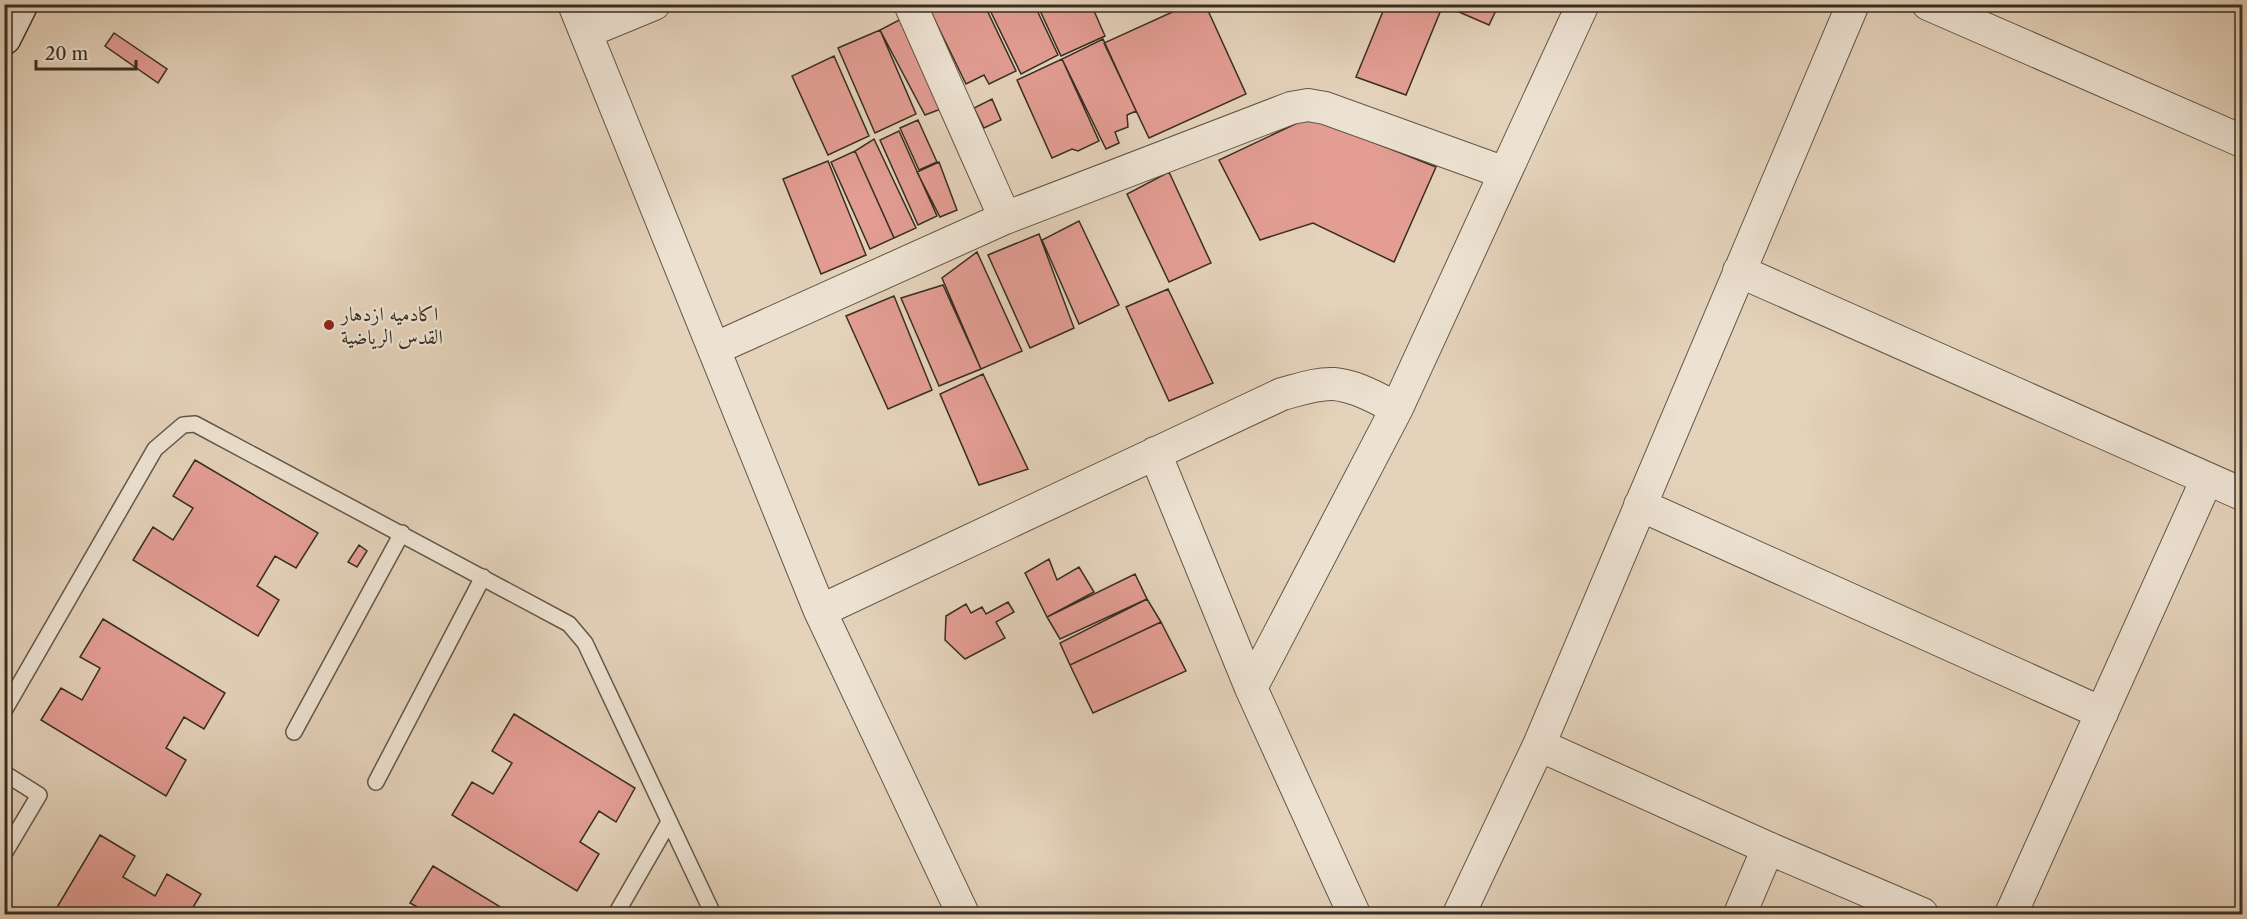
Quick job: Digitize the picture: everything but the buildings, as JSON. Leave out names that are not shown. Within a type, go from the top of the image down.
[{"type":"main road","points":[[4,38],[21,4]]},
{"type":"street","points":[[654,4],[580,18],[820,611],[963,915]]},
{"type":"street","points":[[910,4],[1005,218]]},
{"type":"street","points":[[1251,687],[1397,408],[1583,4]]},
{"type":"street","points":[[1459,915],[1539,745],[1853,4]]},
{"type":"street","points":[[1928,4],[2242,141]]},
{"type":"street","points":[[714,349],[1005,218],[1291,108],[1308,105],[1325,108],[1505,174]]},
{"type":"street","points":[[1739,271],[2242,494]]},
{"type":"street","points":[[820,611],[1282,394],[1333,384],[1356,389],[1397,408]]},
{"type":"street","points":[[1155,453],[1251,687],[1354,915]]},
{"type":"street","points":[[2011,915],[2207,479]]},
{"type":"street","points":[[1640,505],[2102,713]]},
{"type":"street","points":[[1539,745],[1922,915]]},
{"type":"street","points":[[1740,915],[1768,848]]},
{"type":"lane","points":[[4,711],[155,450],[183,425],[195,424],[569,624],[585,643],[713,915]]},
{"type":"lane","points":[[294,732],[402,533]]},
{"type":"lane","points":[[376,782],[483,577]]},
{"type":"lane","points":[[4,773],[39,795],[4,854]]},
{"type":"lane","points":[[616,915],[669,822]]},
{"type":"place","name":"اكادميه ازدهار القدس الرياضية","points":[[329,325]]}]
